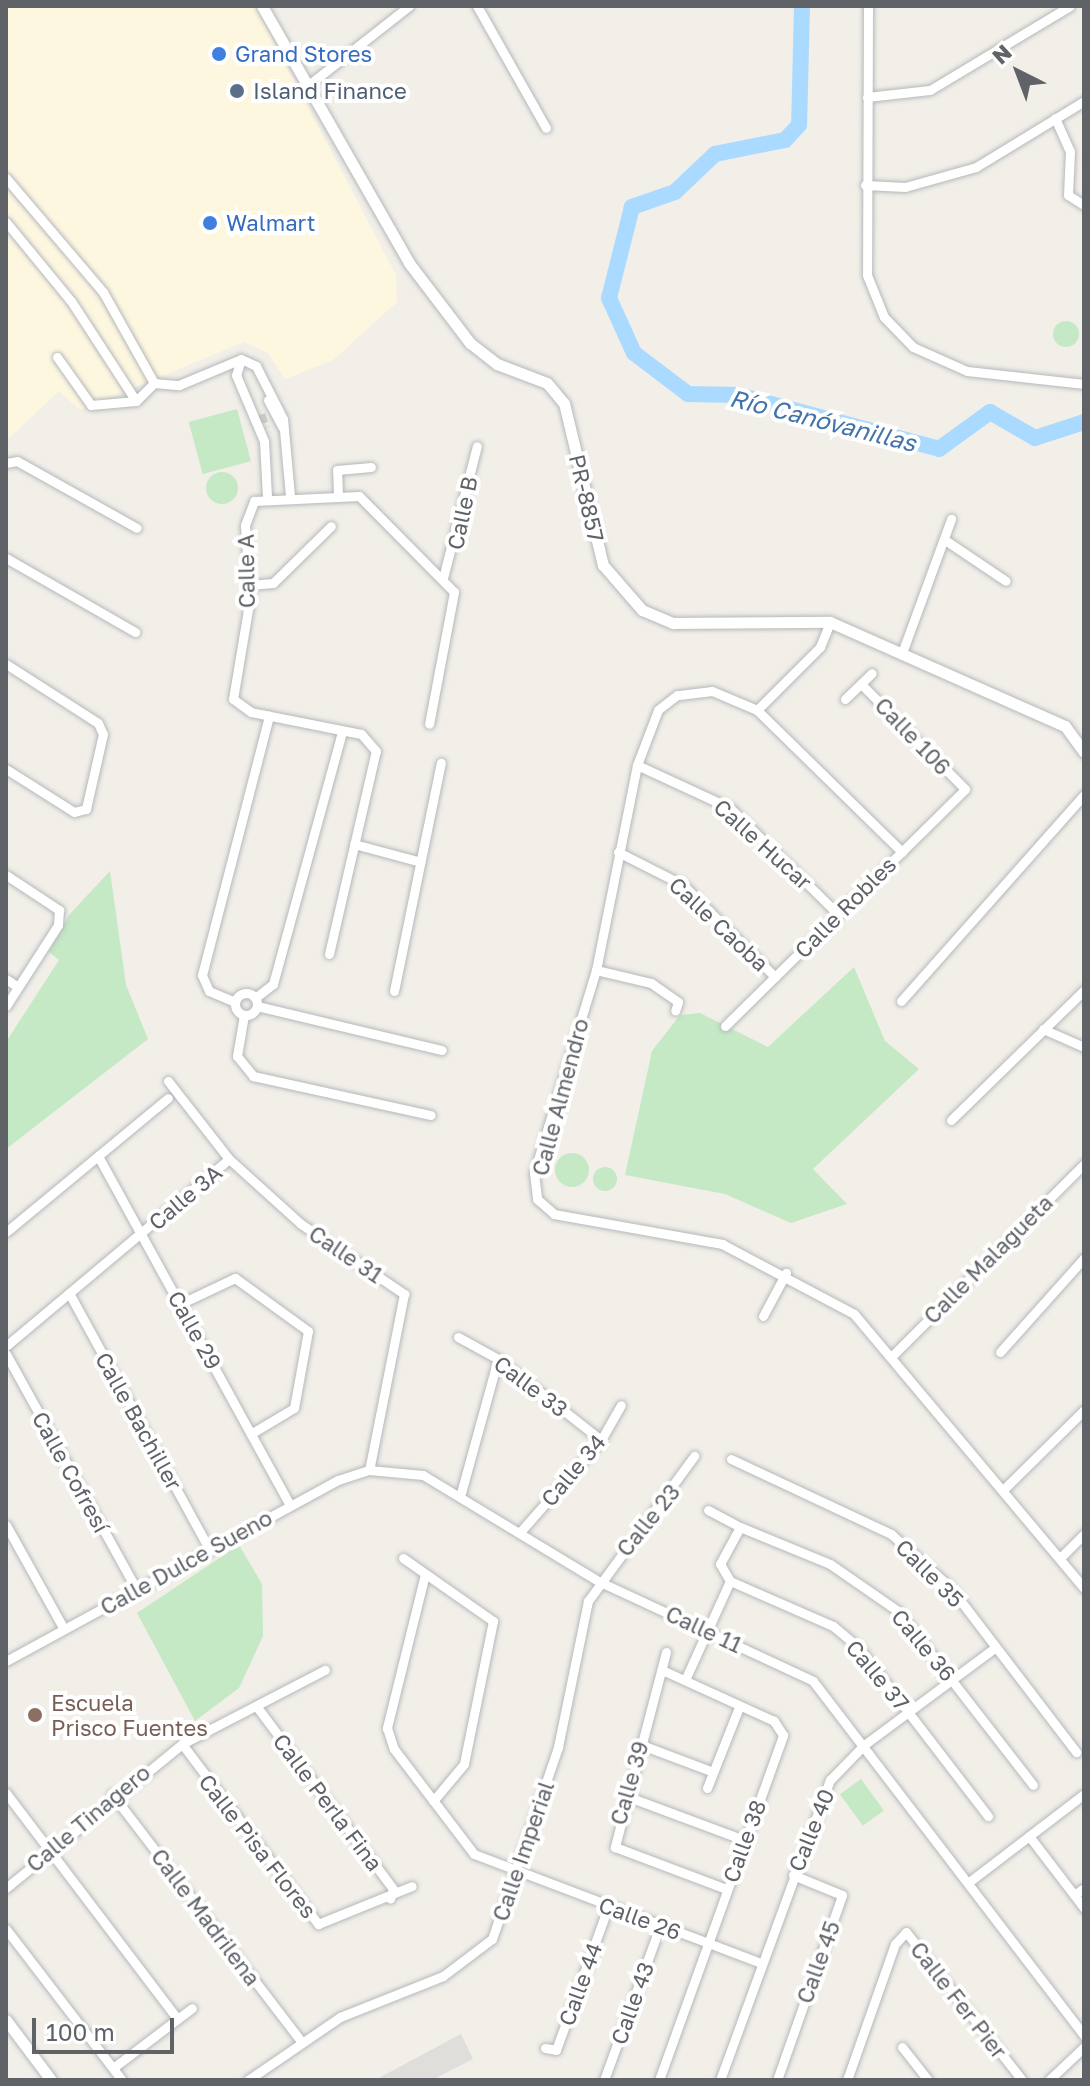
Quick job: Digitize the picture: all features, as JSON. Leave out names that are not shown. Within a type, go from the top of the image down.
[{"type":"street","name":"PR-8857","points":[[262,6],[311,83],[409,263],[470,343],[497,364],[547,383],[564,403],[613,583],[642,610],[673,623],[830,622],[1065,726],[1084,752]]},
{"type":"street","points":[[311,83],[409,6]]},
{"type":"street","points":[[477,6],[546,128]]},
{"type":"street","points":[[867,97],[930,90],[1070,6]]},
{"type":"street","points":[[871,7],[865,185],[867,275],[884,317],[913,347],[967,371],[1084,384]]},
{"type":"street","points":[[865,185],[905,187],[954,175],[1084,101]]},
{"type":"street","points":[[1055,118],[1070,151],[1068,195],[1084,205]]},
{"type":"street","points":[[6,178],[103,292],[154,383]]},
{"type":"street","points":[[6,222],[71,301],[136,401]]},
{"type":"street","points":[[57,357],[91,405],[136,401],[154,383],[179,385],[241,359],[256,366],[283,428],[290,496]]},
{"type":"street","points":[[241,359],[236,375],[264,441]]},
{"type":"street","points":[[251,405],[261,414]]},
{"type":"street","points":[[265,427],[267,497],[359,496],[443,578],[458,601],[429,724]]},
{"type":"street","name":"Calle B","points":[[443,578],[477,446]]},
{"type":"street","points":[[6,463],[17,461],[137,528]]},
{"type":"street","points":[[338,495],[337,470],[371,467]]},
{"type":"street","name":"Calle A","points":[[267,497],[247,511],[249,585],[233,699],[239,708],[342,731],[372,741],[376,751],[329,954]]},
{"type":"street","points":[[902,653],[951,519]]},
{"type":"street","points":[[249,585],[273,583],[331,526]]},
{"type":"street","points":[[945,540],[1006,581]]},
{"type":"street","points":[[6,558],[113,626],[135,632]]},
{"type":"street","points":[[757,710],[820,647],[830,622]]},
{"type":"street","points":[[6,664],[98,723],[103,734],[86,809],[74,812],[6,769]]},
{"type":"street","points":[[845,699],[872,673]]},
{"type":"street","name":"Calle 106","points":[[861,684],[965,789]]},
{"type":"street","name":"Calle Almendro","points":[[902,852],[757,710],[712,691],[677,695],[658,710],[637,765],[596,970],[534,1173],[537,1199],[554,1214],[722,1244],[786,1273],[854,1314],[893,1355],[1005,1488],[1084,1588]]},
{"type":"street","points":[[244,1015],[235,1002],[209,991],[202,975],[269,716]]},
{"type":"street","points":[[342,731],[273,984],[244,1015],[237,1056],[253,1076],[431,1115]]},
{"type":"street","points":[[394,991],[441,763]]},
{"type":"street","name":"Calle Hucar","points":[[637,765],[687,782],[730,808],[838,914]]},
{"type":"street","name":"Calle Robles","points":[[725,1026],[965,789]]},
{"type":"street","points":[[901,1001],[1084,795]]},
{"type":"street","points":[[354,844],[421,862]]},
{"type":"street","name":"Calle Caoba","points":[[618,852],[683,885],[775,977]]},
{"type":"street","points":[[6,875],[59,910],[58,925],[6,1006]]},
{"type":"street","points":[[596,970],[651,983],[678,1002],[675,1011]]},
{"type":"street","points":[[6,979],[18,987]]},
{"type":"street","points":[[951,1120],[1084,990]]},
{"type":"street","points":[[235,1002],[244,993],[256,1002],[442,1050]]},
{"type":"street","points":[[1043,1029],[1084,1047]]},
{"type":"street","name":"Calle 31","points":[[168,1081],[229,1159],[301,1224],[404,1294],[369,1470]]},
{"type":"street","points":[[6,1232],[168,1098]]},
{"type":"street","name":"Calle 29","points":[[98,1156],[290,1505]]},
{"type":"street","name":"Calle 3A","points":[[6,1346],[229,1159]]},
{"type":"street","name":"Calle Malagueta","points":[[893,1355],[1084,1164]]},
{"type":"street","points":[[1000,1352],[1084,1258]]},
{"type":"street","points":[[763,1316],[786,1273]]},
{"type":"street","points":[[180,1304],[235,1278],[308,1331],[294,1408],[252,1433]]},
{"type":"street","name":"Calle Bachiller","points":[[69,1293],[209,1549]]},
{"type":"street","name":"Calle 33","points":[[458,1337],[498,1359],[601,1440]]},
{"type":"street","name":"Calle Cofresí","points":[[6,1354],[136,1589]]},
{"type":"street","points":[[461,1493],[498,1359]]},
{"type":"street","name":"Calle 34","points":[[521,1531],[601,1440],[621,1405]]},
{"type":"street","points":[[1005,1488],[1084,1410]]},
{"type":"street","name":"Calle 23","points":[[598,1581],[694,1456]]},
{"type":"street","name":"Calle 35","points":[[731,1459],[891,1534],[950,1587],[1076,1752]]},
{"type":"street","name":"Calle 11","points":[[369,1470],[423,1475],[461,1493],[598,1581],[813,1681],[1084,2036]]},
{"type":"street","name":"Calle Dulce Sueno","points":[[6,1661],[290,1505],[369,1470]]},
{"type":"street","name":"Calle 36","points":[[708,1510],[870,1587],[953,1680],[1033,1785]]},
{"type":"street","points":[[6,1525],[64,1629]]},
{"type":"street","points":[[685,1680],[730,1581],[720,1564],[740,1527]]},
{"type":"street","points":[[1061,1557],[1084,1534]]},
{"type":"street","points":[[403,1558],[493,1621],[464,1764],[433,1801]]},
{"type":"street","name":"Calle 26","points":[[425,1574],[387,1728],[433,1801],[474,1854],[519,1874],[761,1963]]},
{"type":"street","name":"Calle Imperial","points":[[248,2080],[300,2040],[478,1955],[519,1874],[598,1581]]},
{"type":"street","name":"Calle 37","points":[[730,1581],[833,1626],[909,1712],[988,1816]]},
{"type":"street","name":"Calle 40","points":[[720,2080],[830,1780],[864,1745],[996,1647]]},
{"type":"street","name":"Calle 39","points":[[666,1652],[639,1744],[615,1847],[726,1889]]},
{"type":"street","name":"Calle Tinagero","points":[[6,1888],[112,1794],[182,1744],[325,1670]]},
{"type":"street","name":"Calle 38","points":[[659,2080],[783,1735],[774,1721],[662,1670]]},
{"type":"street","name":"Calle Perla Fina","points":[[257,1707],[393,1889],[390,1899]]},
{"type":"street","points":[[707,1788],[711,1771],[739,1707]]},
{"type":"street","name":"Calle Pisa Flores","points":[[182,1744],[318,1924],[390,1899]]},
{"type":"street","points":[[639,1744],[711,1771]]},
{"type":"street","points":[[6,1793],[177,2018]]},
{"type":"street","name":"Calle Madrilena","points":[[112,1794],[300,2040]]},
{"type":"street","points":[[969,1882],[1084,1794]]},
{"type":"street","points":[[626,1796],[744,1840]]},
{"type":"street","points":[[1029,1836],[1084,1908]]},
{"type":"street","name":"Calle 45","points":[[777,2080],[842,1895],[793,1875]]},
{"type":"street","points":[[390,1899],[412,1886]]},
{"type":"street","points":[[1074,1895],[1084,1888]]},
{"type":"street","name":"Calle 44","points":[[545,2048],[556,2050],[608,1907]]},
{"type":"street","name":"Calle 43","points":[[604,2080],[660,1926]]},
{"type":"street","points":[[6,1929],[122,2080]]},
{"type":"street","name":"Calle Fer Pier","points":[[847,2080],[895,1944],[906,1932],[1022,2080]]},
{"type":"street","points":[[113,2068],[192,2008]]},
{"type":"street","points":[[6,2020],[51,2080]]},
{"type":"street","points":[[902,2047],[928,2080]]},
{"type":"street","points":[[1049,2080],[1084,2047]]},
{"type":"shaded area","points":[[6,6],[255,6],[396,275],[397,302],[333,360],[285,379],[268,353],[244,342],[80,410],[59,391],[6,441]]},
{"type":"shaded area","points":[[461,2034],[473,2059],[432,2080],[375,2080]]},
{"type":"green space","points":[[1066,321],[1075,325],[1079,334],[1075,343],[1066,347],[1057,343],[1053,334],[1057,325]]},
{"type":"green space","points":[[237,409],[251,461],[203,474],[189,422]]},
{"type":"green space","points":[[222,472],[233,477],[238,488],[233,499],[222,504],[211,499],[206,488],[211,477]]},
{"type":"green space","points":[[110,871],[126,985],[148,1039],[6,1149],[6,1042],[59,960],[49,952],[69,915]]},
{"type":"green space","points":[[854,967],[885,1041],[919,1069],[813,1169],[847,1204],[791,1223],[725,1194],[625,1175],[652,1051],[680,1015],[700,1013],[768,1047]]},
{"type":"green space","points":[[572,1153],[584,1158],[589,1170],[584,1182],[572,1187],[560,1182],[555,1170],[560,1158]]},
{"type":"green space","points":[[605,1167],[616,1174],[617,1179],[610,1190],[605,1191],[594,1184],[593,1179],[600,1168]]},
{"type":"green space","points":[[239,1545],[262,1584],[263,1636],[239,1688],[195,1721],[137,1613]]},
{"type":"green space","points":[[861,1779],[884,1811],[863,1826],[840,1794]]},
{"type":"waterway","name":"Río Canóvanillas","points":[[802,6],[799,125],[785,140],[715,154],[675,192],[632,207],[609,298],[634,353],[688,394],[738,395],[939,449],[990,412],[1035,438],[1084,422]]},
{"type":"tunnel","points":[[261,414],[265,427]]},
{"type":"place","name":"Grand Stores","points":[[219,54]]},
{"type":"place","name":"Island Finance","points":[[237,91]]},
{"type":"place","name":"Walmart","points":[[210,223]]},
{"type":"place","name":"Escuela Prisco Fuentes","points":[[35,1715]]}]
